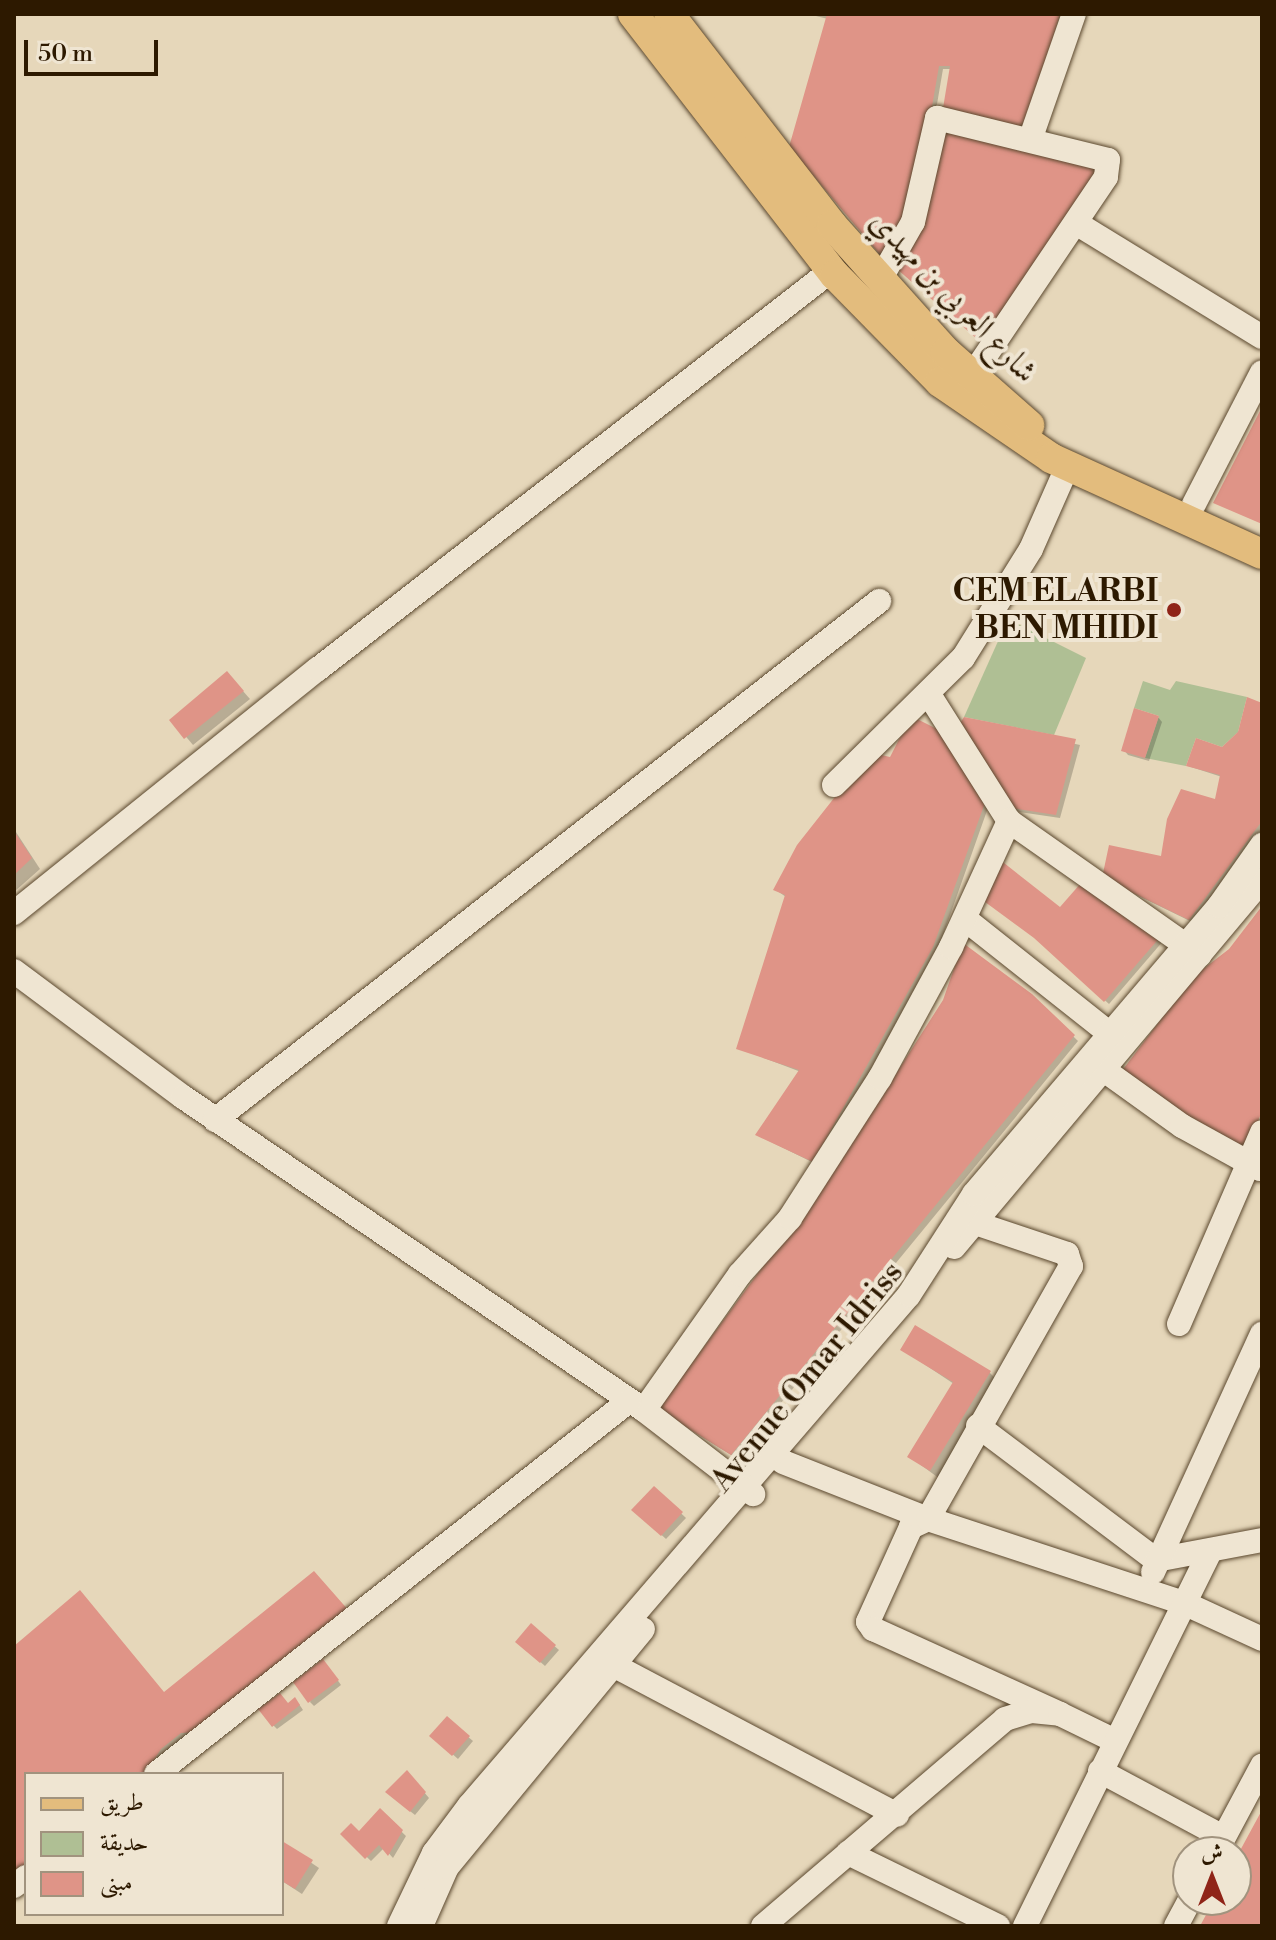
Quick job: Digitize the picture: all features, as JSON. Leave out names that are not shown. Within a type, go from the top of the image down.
[{"type":"main road","points":[[633,14],[832,270],[940,382],[1009,432],[1068,465],[1262,554]]},
{"type":"main road","name":"شارع العربي بن مهيدي","points":[[669,14],[795,181],[972,376],[1051,439],[1262,535]]},
{"type":"street","points":[[1030,140],[1074,14]]},
{"type":"street","points":[[881,278],[913,222],[937,118],[1110,163],[1076,223],[972,376]]},
{"type":"street","points":[[1076,223],[1262,337]]},
{"type":"street","points":[[14,913],[318,669],[832,270]]},
{"type":"street","points":[[1194,504],[1262,372]]},
{"type":"street","points":[[834,785],[963,658],[1006,593],[1068,465]]},
{"type":"street","points":[[215,1120],[879,601]]},
{"type":"street","points":[[928,693],[1009,821],[1194,950]]},
{"type":"street","points":[[159,1772],[637,1406],[834,1152],[905,1036],[965,919],[1009,821]]},
{"type":"street","points":[[399,1926],[434,1853],[462,1814],[748,1491],[909,1295],[974,1194],[1110,1034],[1194,950],[1262,845]]},
{"type":"street","name":"Avenue Omar Idriss","points":[[421,1926],[447,1867],[613,1665],[748,1491],[783,1462],[975,1223],[1104,1070],[1194,950],[1262,880]]},
{"type":"street","points":[[965,919],[1110,1034]]},
{"type":"street","points":[[14,971],[215,1120],[637,1406],[748,1491]]},
{"type":"street","points":[[1104,1070],[1182,1126],[1255,1166]]},
{"type":"street","points":[[1179,1324],[1255,1166],[1262,1132]]},
{"type":"street","points":[[975,1223],[1067,1254],[1072,1262],[928,1519],[911,1527],[870,1618],[870,1627],[1115,1741]]},
{"type":"street","points":[[1146,1590],[1156,1560],[1262,1334]]},
{"type":"street","points":[[978,1426],[1156,1560],[1262,1540]]},
{"type":"street","points":[[783,1462],[928,1519],[1186,1604],[1262,1639]]},
{"type":"street","points":[[1025,1926],[1210,1552]]},
{"type":"street","points":[[613,1665],[897,1815]]},
{"type":"street","points":[[763,1926],[897,1815],[1005,1719],[1032,1711],[1060,1714]]},
{"type":"street","points":[[1226,1836],[1255,1796],[1262,1766]]},
{"type":"street","points":[[1100,1771],[1205,1836]]},
{"type":"street","points":[[848,1853],[998,1926]]},
{"type":"green space","points":[[1008,619],[1086,658],[1054,735],[964,717]]},
{"type":"green space","points":[[1143,681],[1170,690],[1176,681],[1247,697],[1238,732],[1222,747],[1196,738],[1186,766],[1145,758],[1159,716],[1134,708]]},
{"type":"building","points":[[827,14],[1060,14],[1024,135],[942,114],[950,66],[939,66],[916,199],[886,262],[789,147]]},
{"type":"building","points":[[940,121],[1107,166],[985,346],[897,269]]},
{"type":"building","points":[[1262,407],[1262,524],[1213,503]]},
{"type":"building","points":[[227,671],[244,691],[184,739],[169,720]]},
{"type":"building","points":[[1247,697],[1262,703],[1262,821],[1189,920],[1102,878],[1109,845],[1161,856],[1167,819],[1181,789],[1215,799],[1220,775],[1186,766],[1196,738],[1222,747],[1238,732]]},
{"type":"building","points":[[1134,708],[1159,716],[1145,758],[1121,751]]},
{"type":"building","points":[[911,716],[951,736],[986,800],[933,947],[813,1162],[755,1135],[799,1070],[736,1049],[785,895],[773,890],[797,845],[838,793],[877,754],[890,757]]},
{"type":"building","points":[[964,717],[1076,739],[1056,815],[1005,807],[959,725]]},
{"type":"building","points":[[14,831],[32,858],[14,875]]},
{"type":"building","points":[[999,859],[1060,907],[1088,875],[1162,935],[1104,1002],[1034,938],[981,899]]},
{"type":"building","points":[[1262,906],[1262,1111],[1245,1155],[1121,1072],[1193,977],[1229,949]]},
{"type":"building","points":[[963,943],[1032,994],[1075,1035],[731,1455],[660,1411],[664,1401],[839,1163],[943,1000]]},
{"type":"building","points":[[915,1325],[991,1371],[930,1471],[907,1457],[953,1382],[900,1350]]},
{"type":"building","points":[[654,1486],[683,1512],[661,1536],[631,1510]]},
{"type":"building","points":[[314,1571],[350,1612],[201,1732],[181,1733],[161,1749],[146,1772],[24,1772],[24,1868],[14,1875],[14,1646],[80,1590],[164,1692]]},
{"type":"building","points":[[531,1623],[556,1645],[540,1663],[515,1642]]},
{"type":"building","points":[[323,1659],[339,1680],[308,1703],[293,1682]]},
{"type":"building","points":[[280,1693],[288,1703],[295,1697],[300,1705],[272,1727],[258,1709]]},
{"type":"building","points":[[447,1716],[470,1736],[452,1756],[429,1736]]},
{"type":"building","points":[[407,1770],[426,1792],[410,1812],[385,1792]]},
{"type":"building","points":[[380,1808],[403,1830],[388,1856],[379,1845],[365,1859],[340,1834],[351,1823],[359,1831]]},
{"type":"building","points":[[1262,1810],[1262,1926],[1200,1926],[1205,1916],[1252,1916],[1252,1836],[1248,1836]]},
{"type":"building","points":[[284,1842],[313,1860],[295,1889],[284,1882]]},
{"type":"place","name":"CEM ELARBI BEN MHIDI","points":[[1174,610]]}]
